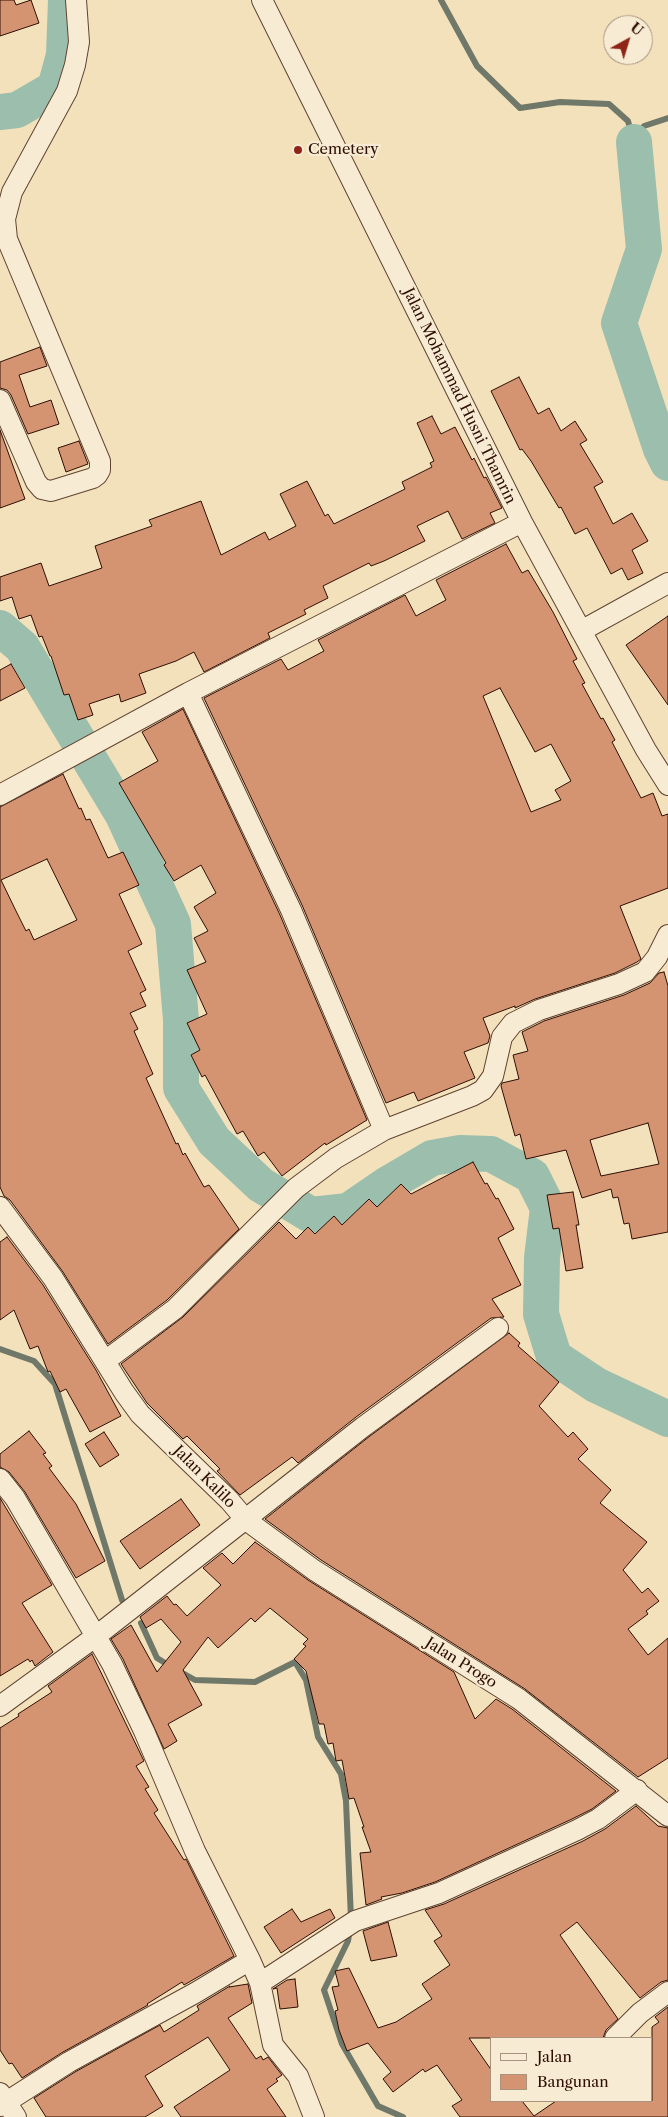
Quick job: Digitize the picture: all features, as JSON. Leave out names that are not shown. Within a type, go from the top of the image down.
[{"type":"street","points":[[0,400],[36,482],[42,489],[51,491],[93,478],[97,475],[100,470],[100,462],[5,230],[5,219],[12,192],[67,91],[75,65],[79,42],[76,0]]},
{"type":"street","name":"Jalan Mohammad Husni Thamrin","points":[[262,0],[522,522],[646,750],[668,785]]},
{"type":"street","points":[[0,795],[188,693],[522,522]]},
{"type":"street","points":[[581,631],[663,586]]},
{"type":"street","points":[[188,693],[291,910],[384,1130]]},
{"type":"street","points":[[105,1361],[152,1328],[175,1309],[296,1188],[350,1148],[384,1130],[472,1096],[482,1090],[493,1076],[502,1037],[513,1023],[539,1010],[640,975],[652,965],[668,935]]},
{"type":"street","name":"Jalan Kalilo","points":[[0,1207],[53,1278],[140,1414],[229,1500],[246,1520],[95,1638],[0,1706]]},
{"type":"street","points":[[246,1520],[364,1427],[498,1328]]},
{"type":"street","points":[[0,1479],[15,1498],[95,1638],[112,1664],[140,1723],[195,1851],[250,1960],[260,1984],[273,2044],[298,2076],[314,2117]]},
{"type":"street","name":"Jalan Progo","points":[[246,1520],[314,1570],[519,1699],[668,1816]]},
{"type":"street","points":[[260,1984],[355,1921],[439,1893],[577,1830],[598,1819],[637,1790]]},
{"type":"street","points":[[6,2105],[69,2062],[195,1993],[250,1960]]},
{"type":"street","points":[[616,2037],[640,2013],[668,1992]]},
{"type":"building","points":[[0,0],[14,0],[16,5],[31,0],[39,23],[0,36]]},
{"type":"building","points":[[40,347],[47,366],[19,375],[30,407],[51,400],[59,424],[28,434],[11,395],[7,390],[0,388],[0,362]]},
{"type":"building","points":[[519,377],[538,414],[549,408],[561,431],[575,421],[587,440],[580,444],[603,482],[594,487],[613,524],[632,513],[648,541],[632,550],[643,573],[628,580],[622,568],[611,574],[587,528],[575,534],[561,507],[559,508],[531,461],[522,449],[520,450],[491,391]]},
{"type":"building","points":[[432,416],[441,434],[455,427],[472,460],[474,458],[484,478],[486,477],[502,508],[490,513],[495,523],[462,539],[448,511],[417,526],[425,541],[384,561],[371,566],[369,563],[323,586],[328,598],[304,610],[306,614],[268,633],[270,638],[204,672],[194,652],[176,661],[139,674],[146,693],[121,702],[119,694],[89,704],[93,715],[78,720],[69,694],[64,695],[51,656],[42,636],[39,637],[31,615],[19,619],[12,597],[0,601],[0,577],[41,563],[49,586],[102,568],[95,546],[152,526],[149,520],[201,501],[221,555],[265,532],[269,540],[296,526],[280,494],[307,481],[325,516],[328,514],[334,524],[405,489],[402,482],[432,467],[430,463],[434,461],[417,423]]},
{"type":"building","points":[[0,430],[25,499],[0,508]]},
{"type":"building","points":[[79,441],[88,464],[66,472],[58,448]]},
{"type":"building","points":[[506,544],[522,573],[528,570],[553,612],[577,659],[573,661],[585,683],[582,684],[615,740],[612,742],[641,798],[653,793],[662,816],[668,814],[668,888],[620,906],[641,959],[615,973],[483,1018],[490,1036],[488,1043],[464,1052],[475,1078],[418,1101],[414,1092],[386,1103],[302,905],[204,698],[281,659],[288,670],[324,651],[318,640],[405,595],[416,616],[446,600],[436,580]],"holes":[[[500,688],[535,752],[551,744],[571,781],[555,790],[561,800],[531,812],[483,696]]]},
{"type":"building","points":[[668,616],[668,705],[626,645]]},
{"type":"building","points":[[11,664],[25,688],[0,701],[0,670]]},
{"type":"building","points":[[183,709],[280,915],[367,1120],[326,1145],[325,1143],[282,1176],[264,1152],[258,1156],[243,1131],[237,1134],[205,1075],[202,1077],[191,1055],[200,1050],[187,1023],[207,1014],[187,970],[206,962],[194,938],[208,931],[194,907],[216,893],[201,865],[174,881],[164,865],[166,863],[119,783],[158,761],[142,732]]},
{"type":"building","points":[[63,774],[79,809],[81,808],[86,820],[90,819],[108,858],[123,852],[139,885],[119,894],[142,944],[128,951],[146,990],[140,993],[146,1006],[130,1013],[138,1029],[134,1031],[153,1074],[146,1078],[176,1144],[178,1143],[183,1155],[185,1153],[204,1187],[209,1185],[239,1229],[167,1300],[108,1344],[63,1272],[10,1200],[4,1196],[0,1187],[0,807]],"holes":[[[47,859],[77,920],[34,940],[29,929],[26,931],[1,880]]]},
{"type":"building","points":[[664,972],[668,986],[668,1232],[632,1239],[629,1223],[624,1224],[618,1197],[613,1198],[611,1189],[582,1198],[566,1150],[526,1159],[520,1134],[515,1136],[501,1086],[502,1083],[519,1079],[513,1055],[528,1051],[522,1032],[544,1021],[624,995],[650,983],[659,973]],"holes":[[[648,1123],[659,1164],[601,1176],[590,1140]]]},
{"type":"building","points":[[473,1162],[485,1184],[487,1183],[496,1199],[498,1198],[514,1229],[498,1238],[521,1285],[492,1299],[504,1317],[491,1318],[356,1417],[298,1463],[292,1457],[240,1495],[217,1471],[220,1469],[187,1436],[183,1439],[147,1403],[121,1364],[183,1317],[279,1222],[296,1239],[308,1227],[315,1234],[334,1216],[342,1225],[369,1199],[377,1207],[401,1184],[411,1194]]},
{"type":"building","points":[[573,1192],[579,1225],[576,1225],[583,1268],[566,1271],[559,1228],[553,1229],[547,1195]]},
{"type":"building","points":[[7,1237],[43,1285],[96,1370],[121,1416],[90,1432],[66,1389],[60,1392],[50,1371],[48,1372],[38,1346],[30,1349],[14,1310],[0,1320],[0,1242]]},
{"type":"building","points":[[509,1333],[520,1343],[518,1346],[559,1382],[539,1406],[568,1437],[573,1432],[588,1449],[578,1459],[611,1490],[600,1503],[647,1542],[623,1570],[642,1593],[648,1588],[659,1601],[646,1611],[648,1614],[628,1629],[648,1655],[668,1638],[668,1758],[638,1777],[525,1689],[321,1560],[265,1519],[370,1436]]},
{"type":"building","points":[[29,1431],[46,1453],[43,1454],[52,1466],[49,1468],[76,1504],[105,1561],[76,1578],[25,1492],[9,1472],[0,1467],[0,1454]]},
{"type":"building","points":[[104,1432],[119,1455],[100,1467],[85,1444]]},
{"type":"building","points":[[0,1498],[52,1585],[22,1603],[53,1652],[35,1666],[32,1660],[30,1662],[28,1659],[0,1676]]},
{"type":"building","points":[[181,1499],[200,1525],[140,1569],[120,1541]]},
{"type":"building","points":[[255,1542],[308,1580],[454,1672],[475,1719],[496,1699],[512,1709],[616,1791],[592,1809],[435,1882],[402,1893],[381,1897],[382,1899],[366,1905],[360,1853],[371,1852],[362,1827],[364,1827],[354,1798],[349,1799],[342,1760],[336,1761],[333,1743],[328,1744],[324,1724],[319,1724],[306,1671],[294,1659],[306,1646],[303,1644],[308,1639],[270,1608],[255,1622],[251,1618],[218,1648],[208,1637],[183,1670],[202,1705],[168,1724],[177,1741],[164,1749],[123,1659],[111,1639],[131,1625],[157,1672],[181,1642],[161,1619],[146,1628],[140,1617],[167,1596],[187,1616],[221,1585],[203,1568],[222,1553],[233,1564]]},
{"type":"building","points":[[92,1654],[144,1761],[136,1766],[149,1787],[145,1789],[158,1810],[154,1813],[184,1860],[186,1859],[234,1956],[184,1985],[182,1982],[148,2005],[63,2052],[22,2078],[12,2063],[9,2064],[0,2050],[0,1728],[52,1692],[48,1686]]},
{"type":"building","points":[[636,1806],[658,1826],[668,1828],[668,1980],[661,1982],[640,1998],[577,1922],[560,1935],[618,2019],[606,2030],[603,2037],[469,2038],[490,2068],[490,2102],[523,2102],[534,2116],[555,2102],[653,2102],[652,2027],[659,2022],[655,2017],[668,2007],[668,2117],[460,2117],[452,2106],[462,2100],[437,2065],[425,2072],[423,2069],[393,2092],[383,2079],[391,2072],[368,2043],[347,2051],[339,2030],[335,2011],[338,2010],[332,1987],[339,1986],[335,1971],[349,1968],[378,2028],[396,2022],[432,1999],[422,1984],[450,1965],[434,1941],[442,1936],[425,1910],[444,1904],[583,1841],[605,1829]]},
{"type":"building","points":[[292,1909],[301,1922],[330,1909],[335,1918],[281,1953],[264,1927]]},
{"type":"building","points":[[388,1922],[397,1956],[371,1961],[363,1931]]},
{"type":"building","points":[[295,1979],[298,2007],[280,2009],[277,1988],[273,1989],[287,1980]]},
{"type":"building","points":[[248,1984],[252,2003],[228,2018],[256,2059],[261,2056],[263,2060],[268,2057],[282,2075],[276,2079],[278,2081],[267,2089],[286,2117],[181,2117],[174,2107],[230,2070],[208,2037],[145,2076],[163,2106],[145,2117],[46,2117],[34,2098],[75,2072],[160,2025],[164,2032],[199,2010],[197,2006],[230,1986]]},
{"type":"waterway","points":[[0,112],[17,110],[55,88],[64,55],[66,0]]},
{"type":"waterway","points":[[441,0],[477,66],[520,108],[560,102],[609,104],[628,121],[634,142]]},
{"type":"waterway","points":[[634,142],[644,126],[668,118]]},
{"type":"waterway","points":[[634,142],[644,249],[619,323],[661,449],[668,463]]},
{"type":"waterway","points":[[0,628],[22,647],[123,815],[173,924],[181,1020],[181,1088],[214,1141],[261,1185],[311,1215],[348,1211],[386,1185],[432,1158],[460,1153],[491,1154],[532,1176],[548,1208],[542,1258],[541,1314],[554,1357],[596,1385],[668,1419]]},
{"type":"waterway","points":[[0,1349],[34,1361],[55,1384],[122,1600]]},
{"type":"waterway","points":[[141,1623],[157,1658],[170,1666]]},
{"type":"waterway","points":[[179,1671],[195,1680],[255,1682],[295,1662],[306,1680],[318,1737],[341,1774],[346,1801],[351,1919]]},
{"type":"waterway","points":[[350,1929],[348,1941],[324,1990],[342,2044],[378,2106],[403,2117]]},
{"type":"place","name":"Cemetery","points":[[298,150]]}]
